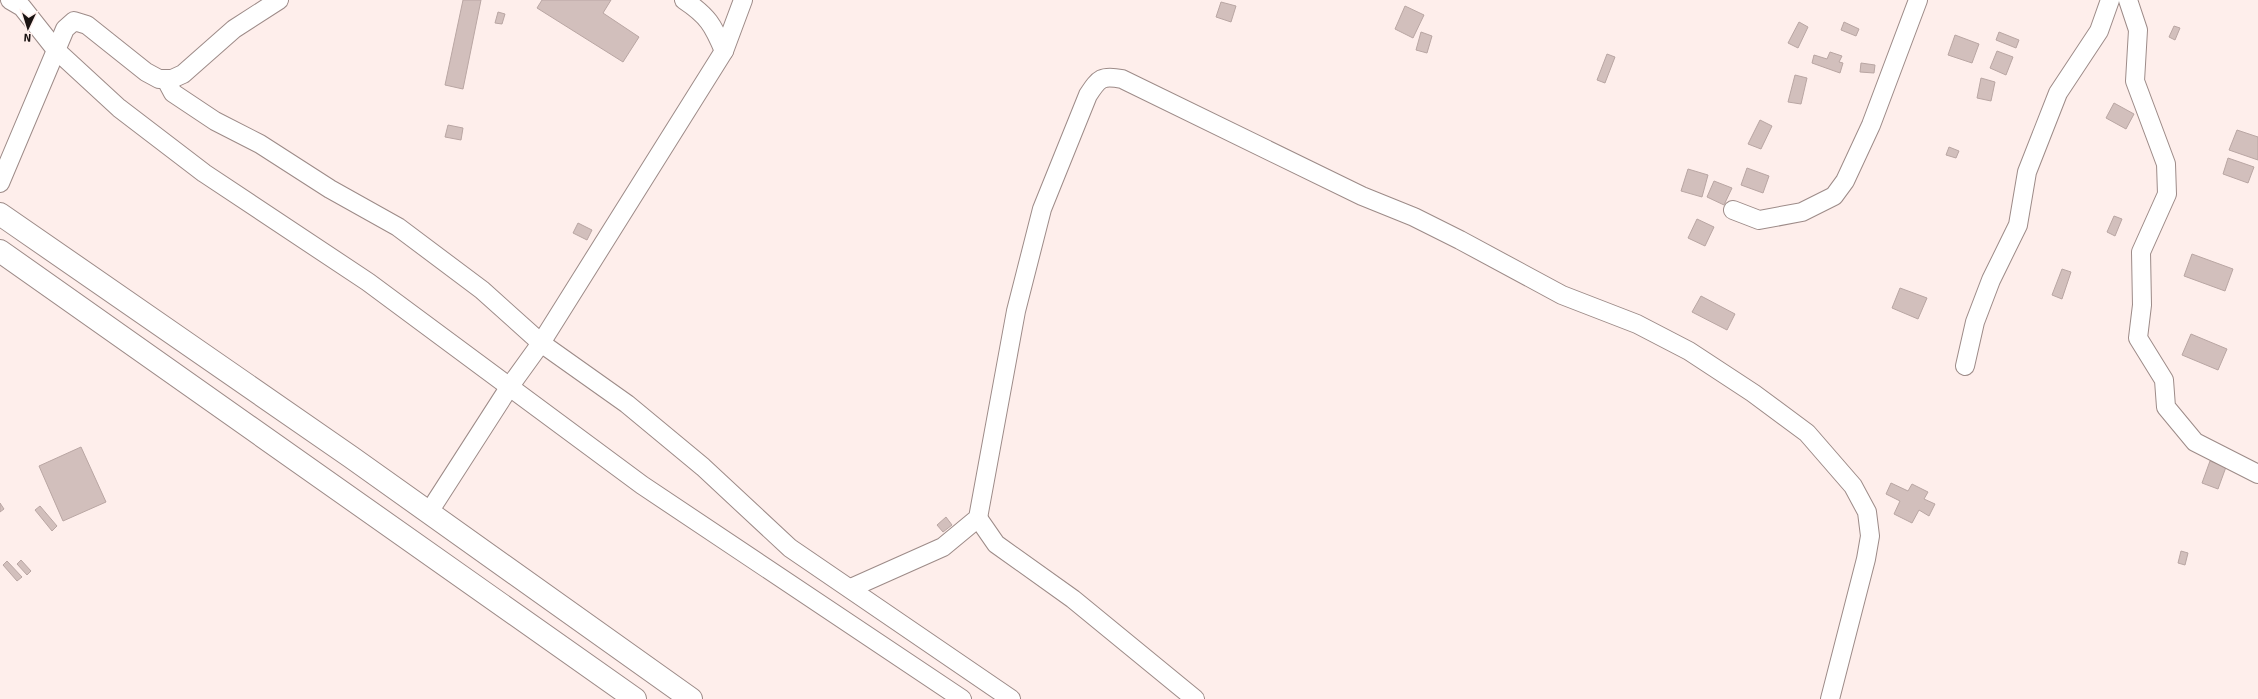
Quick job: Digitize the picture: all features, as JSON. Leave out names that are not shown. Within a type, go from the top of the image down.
[{"type":"highway","points":[[0,214],[429,512],[691,699]]},
{"type":"highway","points":[[0,251],[635,699]]},
{"type":"street","points":[[10,0],[22,7],[56,50],[119,108],[204,173],[368,282],[642,485],[962,699]]},
{"type":"street","points":[[0,183],[56,50],[70,24],[74,21],[88,25],[146,72],[159,79],[166,80],[177,78],[183,74],[234,29],[279,0]]},
{"type":"street","points":[[684,0],[702,12],[714,28],[724,51]]},
{"type":"street","points":[[429,512],[510,386],[541,343],[724,51],[743,0]]},
{"type":"street","points":[[1733,210],[1759,220],[1802,212],[1834,196],[1845,181],[1871,125],[1918,0]]},
{"type":"street","points":[[1965,366],[1978,315],[1991,280],[2018,225],[2027,172],[2058,93],[2099,31],[2110,0]]},
{"type":"street","points":[[2128,0],[2138,30],[2135,81],[2166,164],[2167,194],[2140,252],[2142,305],[2138,338],[2164,380],[2166,407],[2195,442],[2258,474]]},
{"type":"street","points":[[851,588],[943,547],[978,518],[1016,311],[1042,209],[1088,94],[1097,81],[1107,76],[1122,79],[1362,196],[1453,237],[1562,296],[1637,324],[1688,351],[1753,393],[1807,433],[1853,486],[1867,512],[1870,536],[1866,559],[1830,699]]},
{"type":"street","points":[[166,80],[173,93],[215,122],[260,144],[330,189],[398,227],[482,290],[541,343],[627,404],[703,467],[790,548],[851,588],[1011,699]]},
{"type":"street","points":[[978,518],[996,544],[1073,600],[1195,699]]},
{"type":"building","points":[[463,0],[481,0],[463,89],[445,85]]},
{"type":"building","points":[[542,0],[611,0],[603,13],[639,37],[623,62],[537,8]]},
{"type":"building","points":[[1221,2],[1236,6],[1231,22],[1216,17]]},
{"type":"building","points":[[1405,6],[1424,15],[1413,38],[1395,29]]},
{"type":"building","points":[[498,12],[505,14],[502,24],[495,23]]},
{"type":"building","points":[[1799,22],[1808,27],[1798,48],[1788,43]]},
{"type":"building","points":[[1844,22],[1859,29],[1856,36],[1841,30]]},
{"type":"building","points":[[2174,26],[2180,28],[2175,40],[2169,37]]},
{"type":"building","points":[[1421,32],[1432,36],[1427,53],[1416,50]]},
{"type":"building","points":[[1999,32],[2019,40],[2016,48],[1996,40]]},
{"type":"building","points":[[1955,35],[1979,44],[1972,63],[1948,55]]},
{"type":"building","points":[[1997,51],[2013,57],[2006,75],[1990,68]]},
{"type":"building","points":[[1830,52],[1842,56],[1839,62],[1843,63],[1840,73],[1812,63],[1814,55],[1827,59]]},
{"type":"building","points":[[1607,54],[1615,57],[1605,83],[1597,80]]},
{"type":"building","points":[[1861,63],[1875,65],[1874,73],[1860,72]]},
{"type":"building","points":[[1795,75],[1807,78],[1801,104],[1788,102]]},
{"type":"building","points":[[1981,78],[1995,82],[1991,101],[1977,98]]},
{"type":"building","points":[[2114,103],[2134,114],[2126,129],[2106,118]]},
{"type":"building","points":[[1760,120],[1772,126],[1761,149],[1748,144]]},
{"type":"building","points":[[448,125],[463,128],[461,140],[445,137]]},
{"type":"building","points":[[2237,130],[2258,137],[2258,160],[2229,150]]},
{"type":"building","points":[[1949,147],[1959,151],[1956,158],[1946,155]]},
{"type":"building","points":[[2228,158],[2254,167],[2248,183],[2223,174]]},
{"type":"building","points":[[1747,168],[1769,176],[1763,193],[1741,185]]},
{"type":"building","points":[[1688,169],[1708,175],[1702,197],[1681,191]]},
{"type":"building","points":[[1714,181],[1732,188],[1724,205],[1707,197]]},
{"type":"building","points":[[2114,216],[2122,219],[2115,236],[2107,232]]},
{"type":"building","points":[[1697,219],[1714,227],[1705,246],[1688,238]]},
{"type":"building","points":[[578,223],[592,230],[587,240],[573,233]]},
{"type":"building","points":[[2192,254],[2233,269],[2225,291],[2184,276]]},
{"type":"building","points":[[2062,269],[2071,272],[2062,299],[2052,295]]},
{"type":"building","points":[[1900,288],[1927,298],[1918,319],[1892,308]]},
{"type":"building","points":[[1701,296],[1735,314],[1727,330],[1692,312]]},
{"type":"building","points":[[2191,334],[2227,349],[2218,370],[2182,355]]},
{"type":"building","points":[[81,447],[106,502],[63,521],[39,466]]},
{"type":"building","points":[[2210,461],[2226,467],[2218,489],[2202,483]]},
{"type":"building","points":[[1891,483],[1908,491],[1912,484],[1928,492],[1924,499],[1935,504],[1929,516],[1919,510],[1912,523],[1894,514],[1900,501],[1886,494]]},
{"type":"building","points":[[0,503],[4,509],[0,512]]},
{"type":"building","points":[[40,506],[57,526],[52,531],[35,510]]},
{"type":"building","points":[[946,517],[952,525],[943,532],[937,525]]},
{"type":"building","points":[[2181,551],[2188,553],[2185,565],[2178,563]]},
{"type":"building","points":[[21,560],[31,571],[27,575],[17,564]]},
{"type":"building","points":[[7,561],[22,577],[17,581],[3,565]]}]
